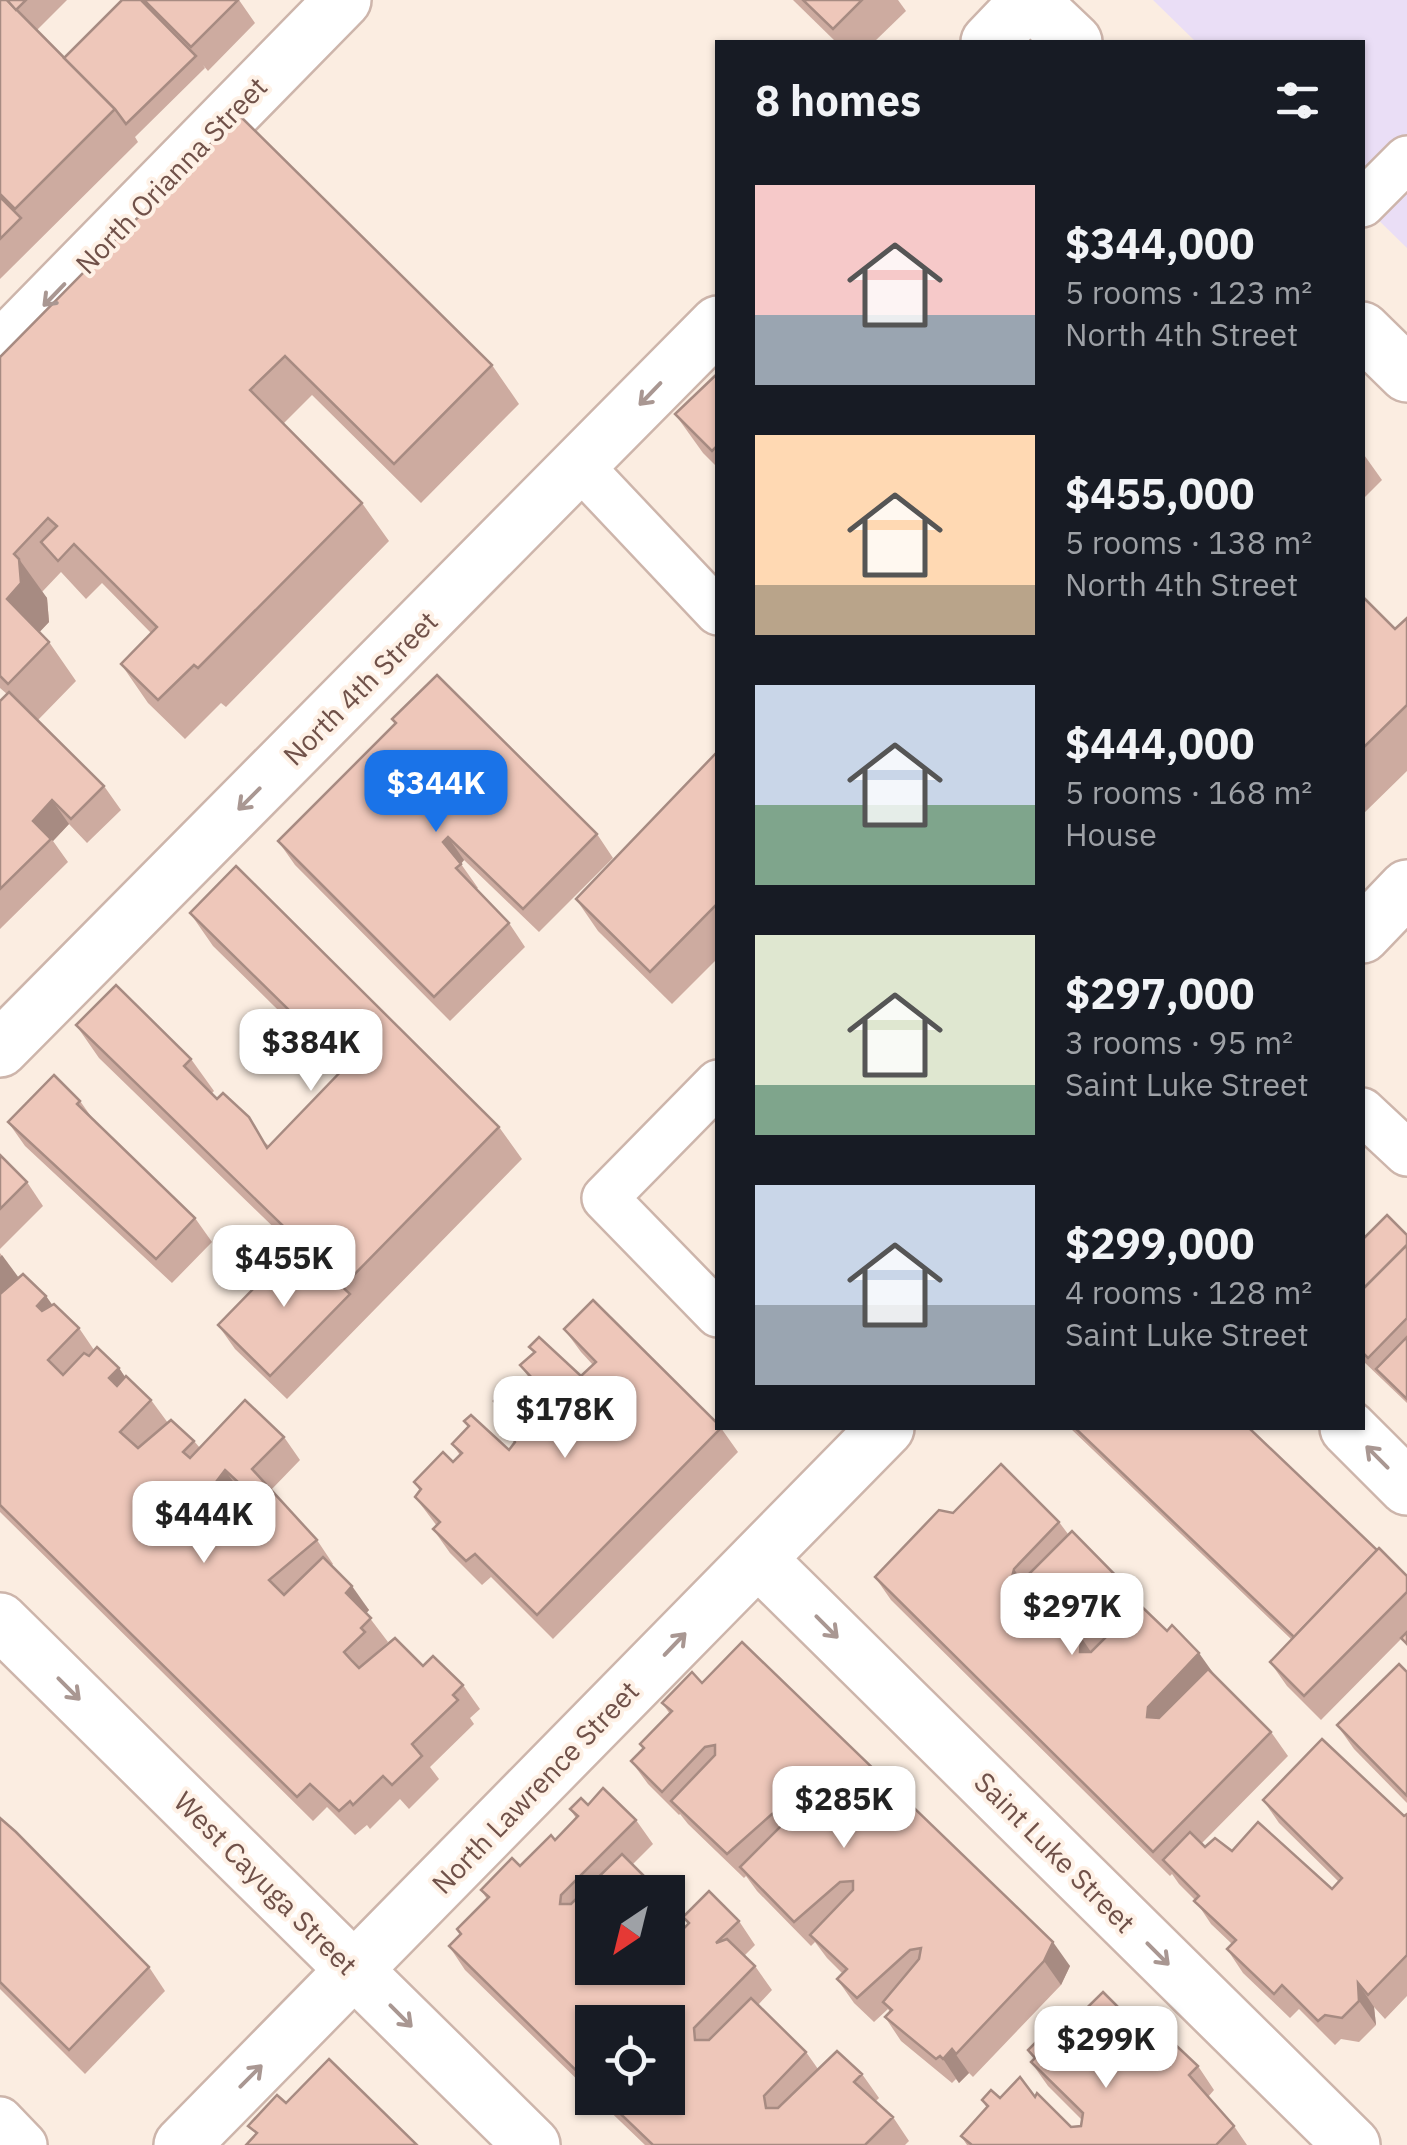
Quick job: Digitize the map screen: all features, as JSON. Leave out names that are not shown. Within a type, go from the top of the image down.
[{"type":"street","name":"North Orianna Street","points":[[0,350],[343,0]]},
{"type":"street","points":[[991,40],[1030,0],[1072,40]]},
{"type":"street","name":"North 4th Street","points":[[0,1049],[715,327]]},
{"type":"street","points":[[1365,333],[1407,374]]},
{"type":"street","points":[[1365,932],[1407,888]]},
{"type":"street","name":"North Lawrence Street","points":[[182,2145],[884,1430]]},
{"type":"street","points":[[1350,1430],[1407,1487]]},
{"type":"street","name":"Saint Luke Street","points":[[758,1559],[1352,2145]]},
{"type":"street","name":"West Cayuga Street","points":[[0,1621],[532,2145]]},
{"type":"lane","points":[[1365,201],[1407,159]]},
{"type":"lane","points":[[580,466],[715,609]]},
{"type":"lane","points":[[715,1086],[605,1198],[715,1311]]},
{"type":"lane","points":[[1365,1113],[1407,1153]]},
{"type":"lane","points":[[0,2120],[24,2145]]},
{"type":"shaded area","points":[[1153,0],[1407,0],[1407,248],[1365,207],[1365,40],[1194,40]]},
{"type":"building","points":[[0,0],[7,0],[115,109],[15,209],[0,194]]},
{"type":"building","points":[[7,0],[26,0],[16,10]]},
{"type":"building","points":[[122,0],[141,0],[196,56],[126,124],[64,58]]},
{"type":"building","points":[[144,0],[238,0],[191,47]]},
{"type":"building","points":[[803,0],[862,0],[833,29]]},
{"type":"building","points":[[239,115],[492,365],[394,464],[285,356],[250,390],[362,503],[198,668],[194,665],[158,700],[121,664],[157,627],[74,544],[58,561],[41,542],[57,526],[48,518],[14,554],[19,559],[21,583],[7,599],[49,642],[8,684],[0,676],[0,357]]},
{"type":"building","points":[[0,197],[21,218],[0,239]]},
{"type":"building","points":[[715,376],[712,451],[675,414]]},
{"type":"building","points":[[1365,599],[1395,629],[1407,618],[1407,705],[1365,746]]},
{"type":"building","points":[[437,675],[597,834],[523,909],[448,837],[443,842],[461,864],[456,868],[509,923],[434,997],[278,841],[396,723],[392,719]]},
{"type":"building","points":[[9,692],[104,786],[71,819],[52,800],[33,821],[51,839],[0,889],[0,701]]},
{"type":"building","points":[[715,754],[715,906],[650,972],[576,899]]},
{"type":"building","points":[[236,866],[499,1127],[344,1285],[76,1025],[116,985],[191,1059],[184,1066],[217,1099],[223,1093],[249,1117],[267,1148],[346,1066],[190,913]]},
{"type":"building","points":[[54,1075],[80,1101],[77,1104],[195,1218],[156,1259],[8,1122]]},
{"type":"building","points":[[0,1155],[27,1182],[0,1209]]},
{"type":"building","points":[[1387,1215],[1407,1235],[1407,1245],[1365,1287],[1365,1237]]},
{"type":"building","points":[[297,1244],[350,1294],[270,1376],[218,1325]]},
{"type":"building","points":[[1407,1245],[1407,1318],[1368,1358],[1365,1355],[1365,1287]]},
{"type":"building","points":[[23,1274],[46,1296],[37,1306],[42,1311],[54,1304],[79,1328],[48,1360],[63,1375],[84,1353],[89,1356],[97,1347],[119,1368],[109,1378],[117,1386],[126,1376],[151,1400],[120,1432],[138,1448],[171,1420],[194,1441],[183,1452],[190,1458],[245,1400],[284,1437],[252,1469],[317,1540],[269,1580],[284,1595],[323,1557],[352,1586],[346,1593],[371,1618],[361,1628],[365,1632],[344,1652],[359,1668],[395,1638],[423,1666],[433,1656],[463,1685],[453,1695],[458,1700],[412,1744],[422,1756],[392,1785],[383,1776],[353,1805],[350,1801],[339,1811],[310,1784],[297,1797],[0,1505],[0,1294]],"holes":[[[225,1470],[239,1483],[228,1493],[233,1499],[212,1520],[198,1506]]]},
{"type":"building","points":[[593,1300],[715,1421],[715,1430],[719,1430],[537,1615],[475,1554],[466,1561],[433,1529],[440,1522],[415,1497],[421,1489],[414,1482],[443,1452],[453,1462],[462,1453],[452,1444],[469,1426],[464,1421],[471,1415],[509,1450],[515,1442],[508,1428],[512,1423],[494,1401],[517,1378],[527,1388],[534,1380],[520,1365],[535,1352],[529,1347],[539,1337],[581,1376],[596,1362],[564,1329]]},
{"type":"building","points":[[1407,1337],[1407,1399],[1376,1369]]},
{"type":"building","points":[[1077,1430],[1251,1430],[1377,1550],[1294,1637]]},
{"type":"building","points":[[1001,1464],[1059,1522],[1014,1569],[1011,1581],[1022,1581],[1072,1531],[1129,1589],[1081,1637],[1080,1652],[1091,1652],[1139,1604],[1167,1631],[1172,1625],[1199,1653],[1148,1707],[1147,1717],[1159,1718],[1208,1669],[1271,1732],[1153,1852],[875,1577],[939,1510],[953,1513]]},
{"type":"building","points":[[1379,1548],[1407,1576],[1407,1592],[1304,1696],[1270,1662]]},
{"type":"building","points":[[742,1642],[1053,1942],[1044,1961],[956,2054],[952,2049],[943,2059],[936,2059],[885,2017],[892,2010],[883,2002],[919,1959],[921,1948],[910,1950],[857,1998],[837,1979],[847,1969],[810,1935],[853,1890],[853,1881],[840,1882],[794,1922],[740,1867],[783,1824],[783,1812],[772,1814],[727,1854],[671,1801],[715,1755],[715,1745],[705,1747],[662,1792],[631,1761],[644,1748],[640,1744],[672,1711],[662,1703],[692,1672],[702,1683]]},
{"type":"building","points":[[1399,1664],[1407,1672],[1407,1796],[1337,1725]]},
{"type":"building","points":[[1322,1739],[1404,1816],[1407,1814],[1407,1955],[1368,1995],[1358,1983],[1359,2001],[1342,2018],[1325,2015],[1318,2021],[1282,1985],[1274,1994],[1227,1949],[1236,1940],[1194,1901],[1199,1896],[1163,1860],[1190,1832],[1205,1847],[1215,1838],[1232,1851],[1258,1822],[1332,1889],[1342,1878],[1263,1800]]},
{"type":"building","points":[[603,1788],[636,1820],[581,1875],[575,1875],[575,1881],[561,1895],[560,1904],[575,1900],[575,1985],[685,1985],[685,1927],[689,1923],[685,1915],[709,1891],[739,1921],[716,1943],[727,1939],[755,1966],[694,2028],[695,2040],[709,2040],[751,1998],[806,2052],[764,2096],[766,2108],[778,2108],[837,2051],[862,2074],[854,2082],[893,2117],[865,2145],[653,2145],[622,2115],[685,2115],[685,2005],[575,2005],[575,2069],[449,1946],[461,1934],[457,1929],[489,1897],[481,1890],[512,1858],[520,1866],[551,1835],[555,1840],[578,1816],[570,1809],[581,1798],[588,1805]]},
{"type":"building","points":[[0,1818],[149,1967],[69,2050],[0,1982]]},
{"type":"building","points":[[622,1854],[643,1875],[601,1875]]},
{"type":"building","points":[[1103,1992],[1154,2043],[1164,2034],[1198,2066],[1189,2075],[1234,2126],[1216,2145],[972,2145],[961,2136],[988,2106],[982,2100],[991,2090],[1000,2098],[1020,2077],[1035,2097],[1037,2093],[1071,2127],[1081,2126],[1083,2113],[1031,2062],[1035,2058],[1028,2050],[1036,2042],[1044,2050]]},
{"type":"building","points":[[329,2059],[417,2145],[246,2145],[257,2133],[248,2126],[277,2095],[286,2103]]}]
